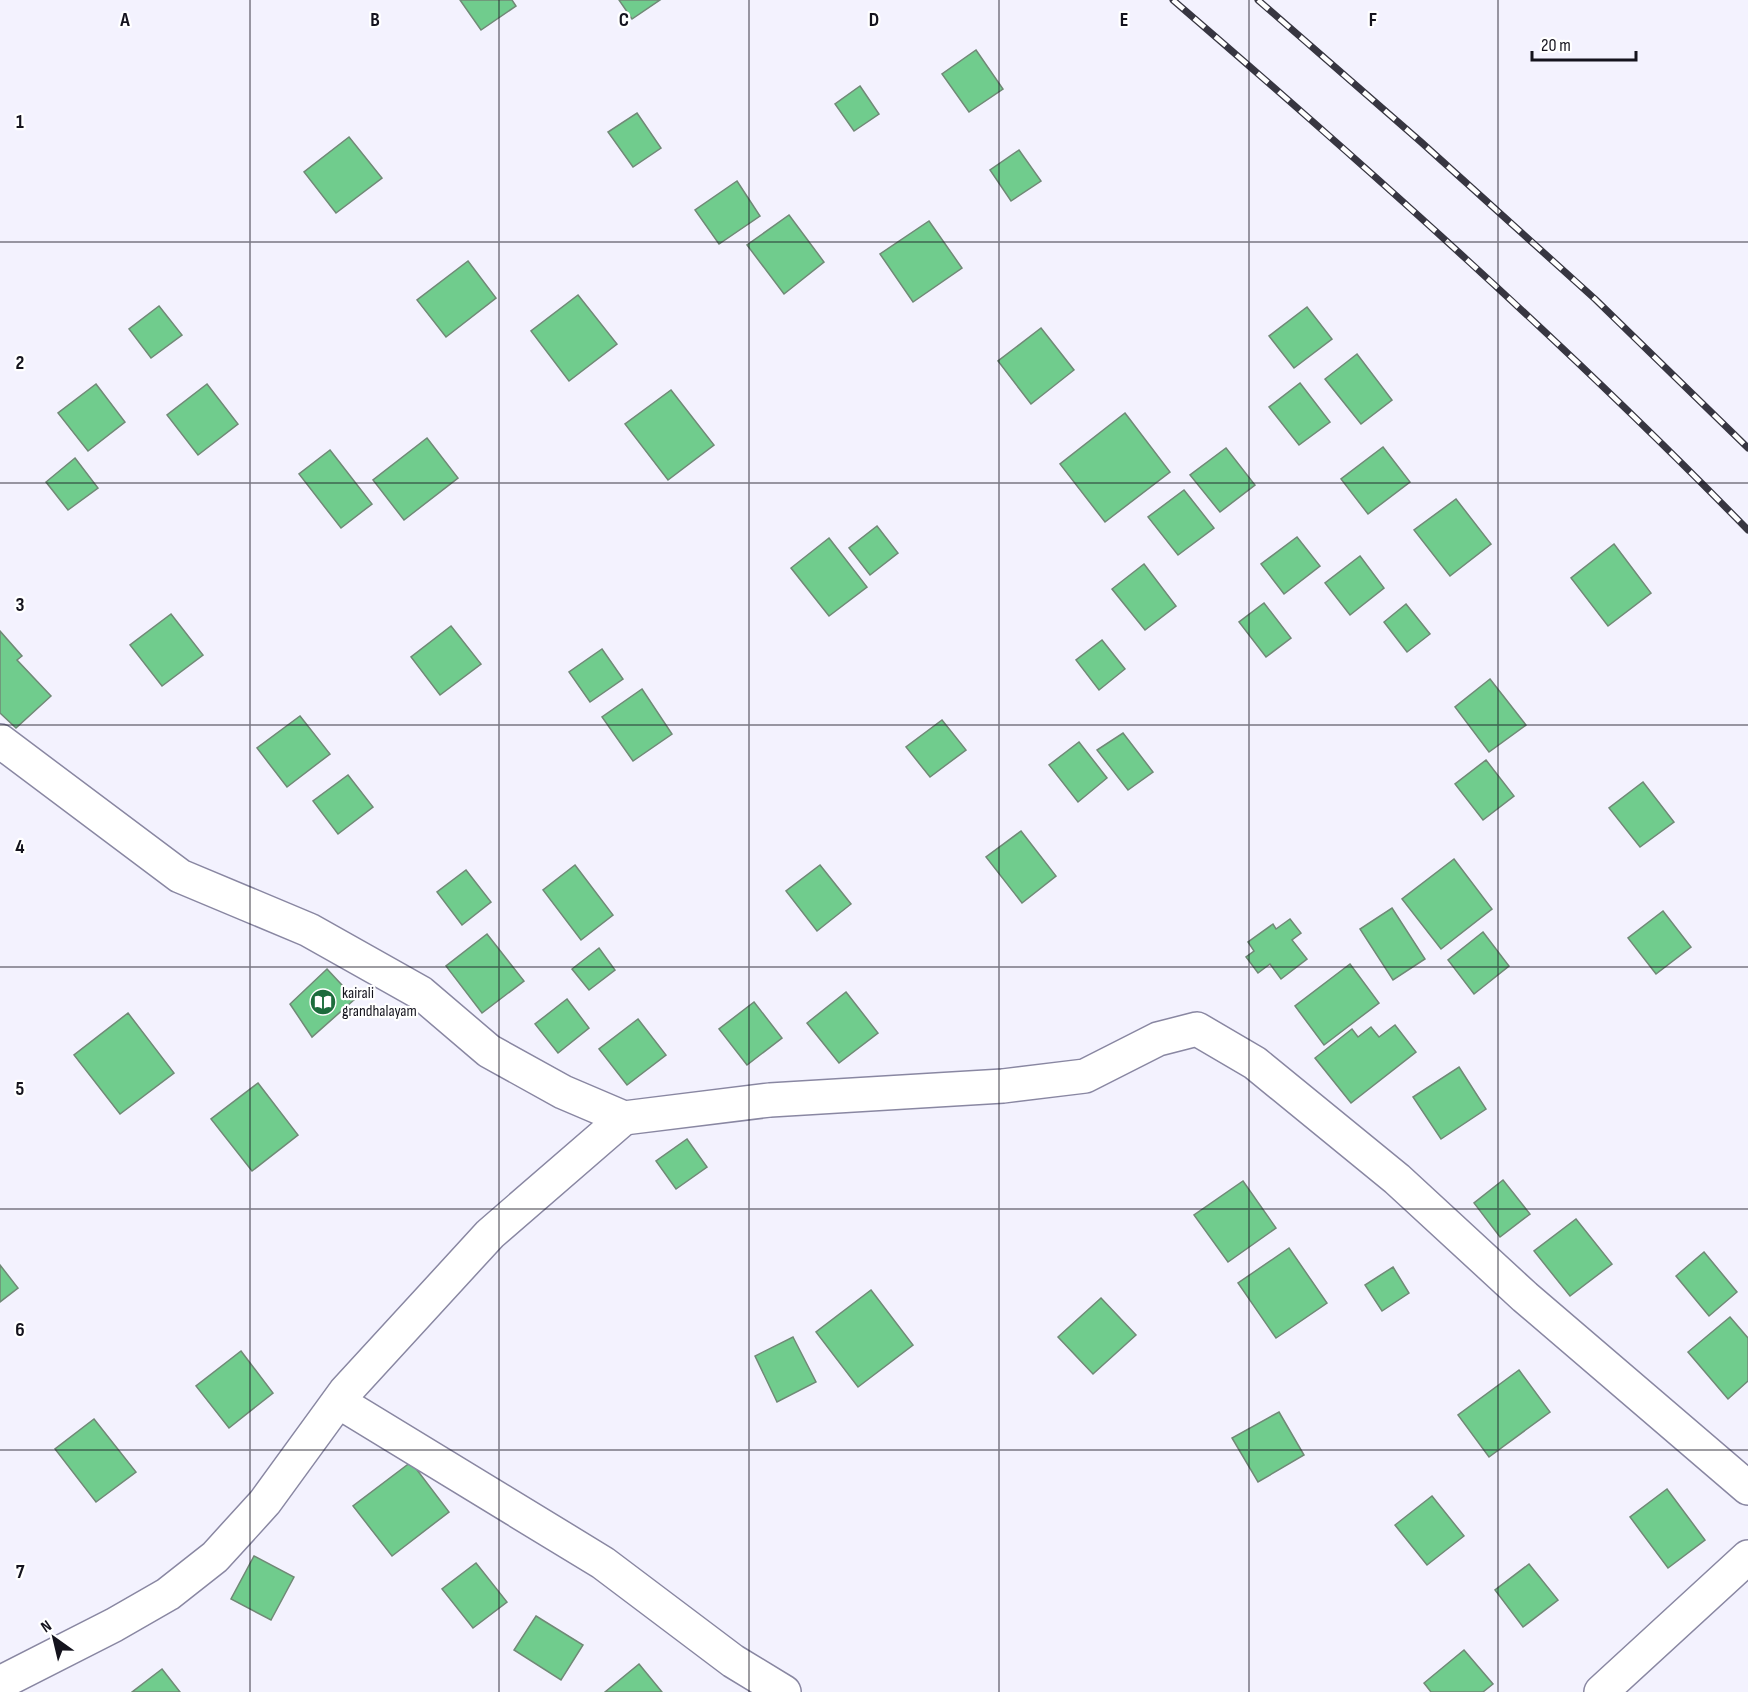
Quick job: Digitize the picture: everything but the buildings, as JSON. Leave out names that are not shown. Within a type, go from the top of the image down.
[{"type":"street","points":[[2,745],[180,876],[309,930],[421,993],[489,1052],[563,1092],[624,1118],[770,1100],[1004,1086],[1085,1076],[1158,1039],[1197,1029],[1255,1063],[1397,1179],[1525,1297],[1748,1488]]},
{"type":"street","points":[[0,1683],[168,1594],[215,1557],[265,1502],[339,1402],[490,1234],[624,1118]]},
{"type":"street","points":[[339,1402],[603,1563],[733,1661],[784,1692]]},
{"type":"street","points":[[1601,1692],[1748,1557]]},
{"type":"railway","points":[[1173,0],[1466,259],[1609,393],[1748,530]]},
{"type":"railway","points":[[1258,0],[1421,142],[1595,299],[1748,448]]},
{"type":"place","name":"kairali grandhalayam","points":[[323,1002]]}]
